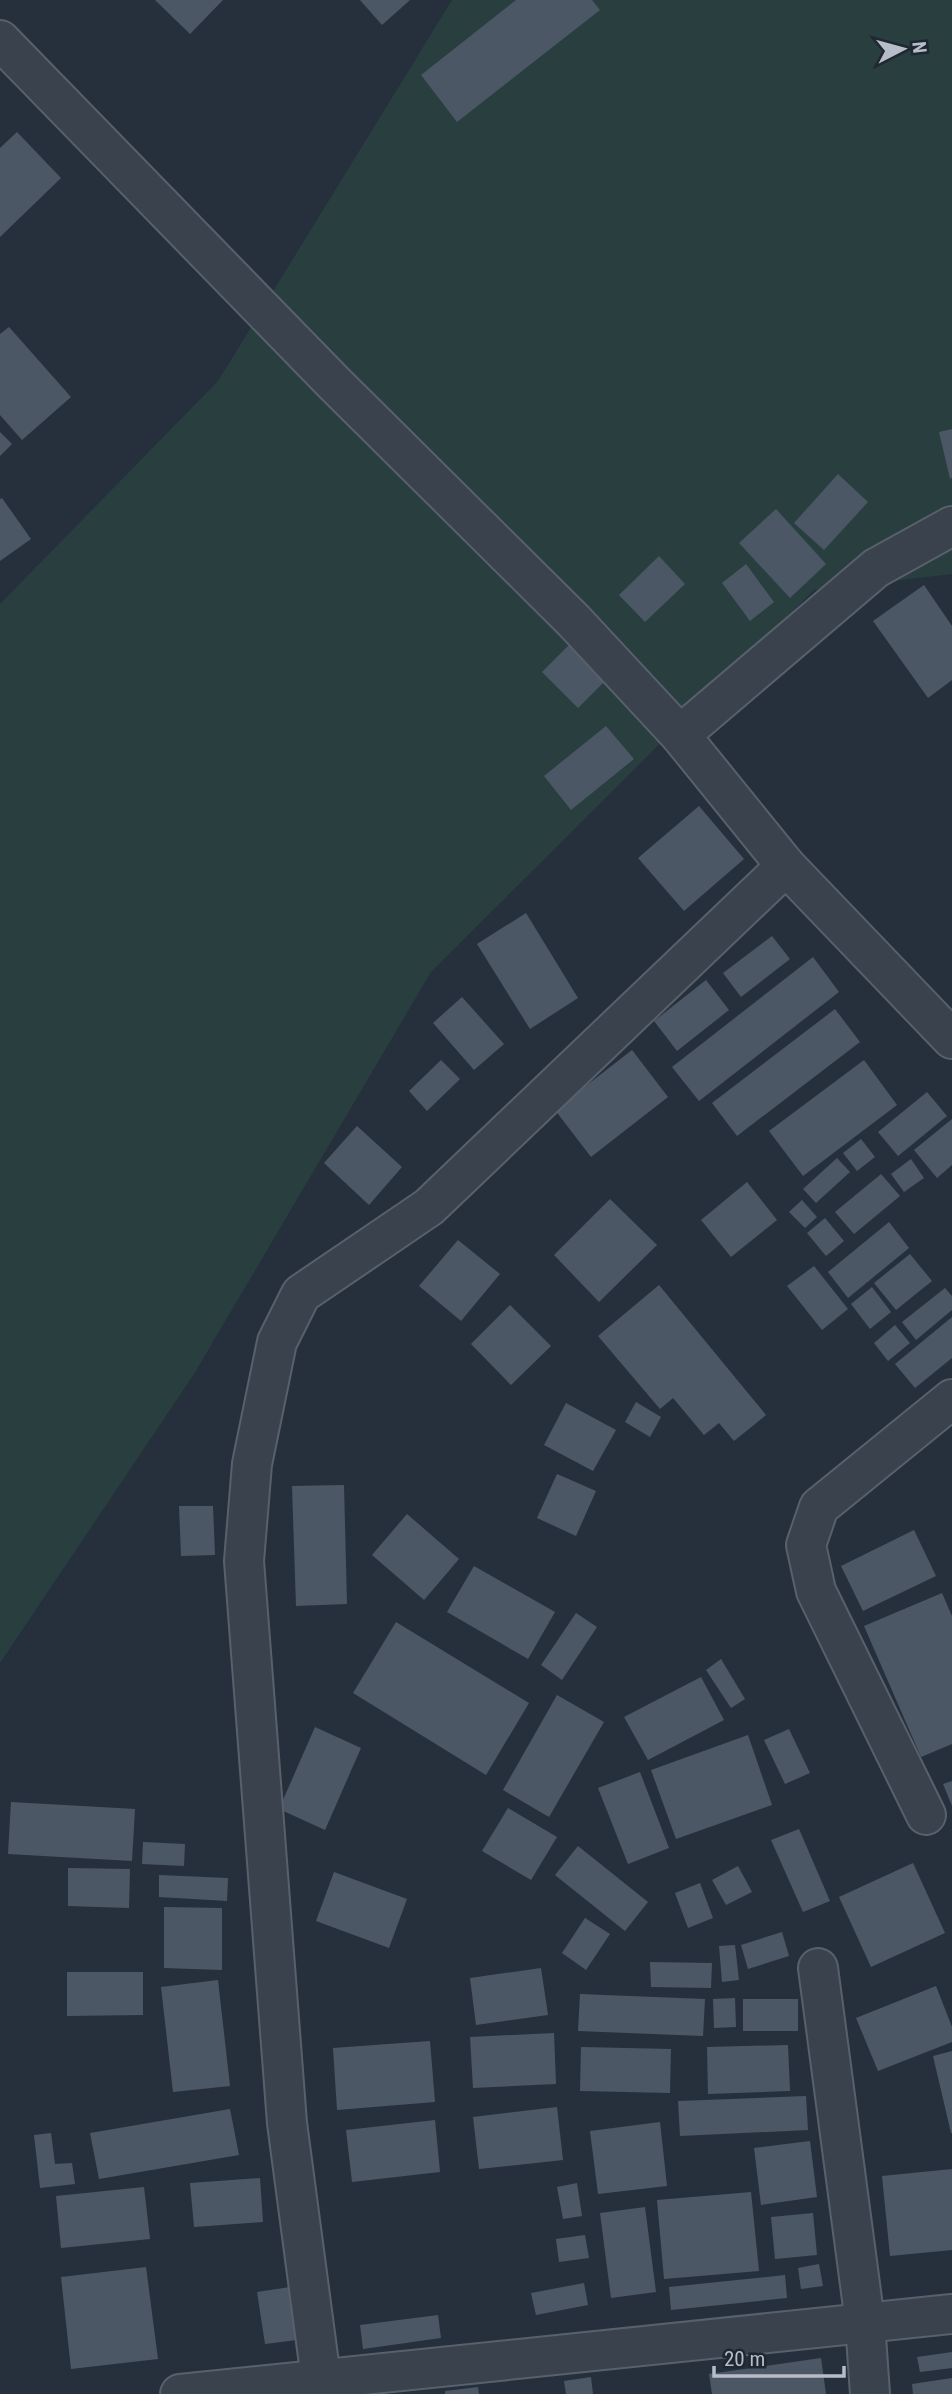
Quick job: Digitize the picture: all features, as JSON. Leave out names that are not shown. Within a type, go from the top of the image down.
[{"type":"street","points":[[0,40],[333,382],[574,621],[680,735],[786,866],[952,1039]]},
{"type":"street","points":[[680,735],[876,568],[952,526]]},
{"type":"street","points":[[322,2386],[287,2123],[244,1561],[252,1464],[277,1342],[301,1294],[429,1207],[786,866]]},
{"type":"street","points":[[926,1815],[816,1591],[806,1545],[819,1507],[952,1399]]},
{"type":"street","points":[[818,1968],[864,2322],[870,2394]]},
{"type":"street","points":[[180,2394],[322,2386],[952,2314]]},
{"type":"green space","points":[[452,0],[952,0],[952,574],[814,590],[431,972],[194,1374],[0,1663],[0,604],[218,381]]},
{"type":"building","points":[[155,0],[223,0],[190,34]]},
{"type":"building","points":[[360,0],[410,0],[382,25]]},
{"type":"building","points":[[516,0],[592,0],[600,10],[457,122],[421,75]]},
{"type":"building","points":[[17,132],[61,178],[0,237],[0,148]]},
{"type":"building","points":[[9,327],[71,397],[22,440],[0,415],[0,334]]},
{"type":"building","points":[[952,429],[952,478],[950,479],[939,432]]},
{"type":"building","points":[[0,432],[12,444],[0,456]]},
{"type":"building","points":[[838,474],[868,502],[824,550],[794,523]]},
{"type":"building","points":[[2,498],[31,539],[0,561],[0,499]]},
{"type":"building","points":[[776,509],[826,564],[790,598],[739,543]]},
{"type":"building","points":[[659,556],[685,584],[645,622],[619,595]]},
{"type":"building","points":[[746,564],[774,602],[750,621],[722,583]]},
{"type":"building","points":[[924,585],[952,626],[952,680],[928,698],[873,621]]},
{"type":"building","points":[[572,642],[607,679],[578,708],[542,672]]},
{"type":"building","points":[[606,726],[634,759],[571,810],[544,776]]},
{"type":"building","points":[[699,806],[744,859],[684,911],[638,858]]},
{"type":"building","points":[[526,913],[578,998],[530,1029],[477,944]]},
{"type":"building","points":[[772,936],[790,959],[741,997],[723,973]]},
{"type":"building","points":[[813,957],[839,992],[699,1101],[672,1067]]},
{"type":"building","points":[[706,980],[729,1010],[677,1051],[654,1021]]},
{"type":"building","points":[[462,997],[504,1044],[474,1070],[433,1023]]},
{"type":"building","points":[[835,1009],[860,1042],[737,1136],[712,1103]]},
{"type":"building","points":[[632,1050],[668,1097],[591,1157],[555,1110]]},
{"type":"building","points":[[441,1060],[460,1079],[427,1111],[409,1091]]},
{"type":"building","points":[[864,1060],[897,1105],[803,1176],[769,1131]]},
{"type":"building","points":[[927,1092],[947,1116],[898,1156],[878,1132]]},
{"type":"building","points":[[952,1119],[952,1165],[937,1178],[914,1150]]},
{"type":"building","points":[[357,1126],[402,1167],[369,1205],[324,1163]]},
{"type":"building","points":[[861,1139],[875,1157],[857,1171],[843,1153]]},
{"type":"building","points":[[837,1158],[850,1172],[816,1203],[803,1189]]},
{"type":"building","points":[[911,1159],[924,1178],[904,1192],[891,1174]]},
{"type":"building","points":[[881,1174],[900,1196],[854,1234],[835,1212]]},
{"type":"building","points":[[747,1182],[777,1220],[731,1257],[701,1220]]},
{"type":"building","points":[[610,1199],[657,1245],[599,1302],[554,1255]]},
{"type":"building","points":[[802,1200],[817,1217],[805,1228],[789,1212]]},
{"type":"building","points":[[825,1218],[844,1241],[826,1256],[807,1233]]},
{"type":"building","points":[[889,1222],[909,1248],[848,1298],[828,1272]]},
{"type":"building","points":[[458,1240],[500,1274],[461,1321],[419,1286]]},
{"type":"building","points":[[910,1254],[932,1281],[896,1310],[874,1283]]},
{"type":"building","points":[[814,1266],[848,1309],[822,1330],[787,1286]]},
{"type":"building","points":[[659,1285],[766,1415],[734,1441],[719,1423],[704,1435],[673,1398],[660,1409],[598,1336]]},
{"type":"building","points":[[872,1287],[891,1312],[870,1329],[851,1304]]},
{"type":"building","points":[[945,1288],[952,1296],[952,1310],[916,1340],[902,1322]]},
{"type":"building","points":[[510,1305],[551,1346],[511,1385],[471,1344]]},
{"type":"building","points":[[952,1317],[952,1358],[915,1388],[895,1364]]},
{"type":"building","points":[[895,1325],[910,1343],[888,1361],[874,1343]]},
{"type":"building","points":[[636,1402],[661,1417],[650,1437],[625,1422]]},
{"type":"building","points":[[566,1403],[616,1430],[593,1471],[544,1445]]},
{"type":"building","points":[[557,1474],[596,1491],[576,1536],[537,1518]]},
{"type":"building","points":[[344,1485],[347,1604],[296,1606],[292,1486]]},
{"type":"building","points":[[179,1506],[213,1506],[215,1555],[181,1556]]},
{"type":"building","points":[[407,1514],[459,1559],[424,1600],[372,1555]]},
{"type":"building","points":[[914,1530],[936,1576],[863,1611],[841,1566]]},
{"type":"building","points":[[474,1566],[555,1612],[528,1659],[447,1612]]},
{"type":"building","points":[[942,1593],[952,1616],[952,1744],[921,1757],[864,1626]]},
{"type":"building","points":[[576,1613],[597,1627],[562,1680],[541,1665]]},
{"type":"building","points":[[396,1622],[529,1703],[486,1775],[353,1693]]},
{"type":"building","points":[[721,1659],[745,1699],[731,1708],[706,1670]]},
{"type":"building","points":[[701,1677],[724,1720],[648,1760],[624,1717]]},
{"type":"building","points":[[557,1695],[604,1722],[549,1817],[503,1790]]},
{"type":"building","points":[[315,1727],[361,1748],[325,1830],[279,1809]]},
{"type":"building","points":[[789,1729],[810,1773],[785,1784],[764,1740]]},
{"type":"building","points":[[748,1735],[772,1805],[676,1839],[651,1770]]},
{"type":"building","points":[[640,1772],[669,1848],[628,1864],[598,1788]]},
{"type":"building","points":[[952,1781],[952,1806],[943,1784]]},
{"type":"building","points":[[11,1802],[135,1809],[132,1861],[8,1854]]},
{"type":"building","points":[[508,1808],[557,1837],[531,1880],[482,1851]]},
{"type":"building","points":[[799,1829],[830,1901],[803,1912],[771,1840]]},
{"type":"building","points":[[143,1842],[185,1844],[184,1866],[142,1864]]},
{"type":"building","points":[[578,1846],[648,1902],[625,1931],[555,1875]]},
{"type":"building","points":[[913,1863],[945,1933],[871,1967],[839,1897]]},
{"type":"building","points":[[738,1866],[752,1892],[726,1905],[712,1880]]},
{"type":"building","points":[[68,1868],[130,1869],[129,1908],[68,1906]]},
{"type":"building","points":[[334,1872],[407,1899],[389,1948],[316,1921]]},
{"type":"building","points":[[159,1875],[228,1878],[227,1901],[159,1897]]},
{"type":"building","points":[[700,1883],[713,1918],[688,1928],[675,1893]]},
{"type":"building","points":[[164,1907],[222,1908],[222,1970],[164,1968]]},
{"type":"building","points":[[585,1918],[610,1934],[586,1970],[562,1953]]},
{"type":"building","points":[[782,1932],[789,1956],[748,1969],[741,1945]]},
{"type":"building","points":[[735,1945],[739,1980],[722,1982],[719,1946]]},
{"type":"building","points":[[650,1962],[712,1963],[711,1988],[651,1987]]},
{"type":"building","points":[[541,1968],[548,2015],[476,2025],[470,1978]]},
{"type":"building","points":[[67,1972],[143,1972],[143,2015],[67,2016]]},
{"type":"building","points":[[218,1980],[230,2086],[173,2092],[161,1987]]},
{"type":"building","points":[[936,1986],[952,2027],[952,2042],[878,2071],[856,2018]]},
{"type":"building","points":[[580,1994],[705,1999],[703,2036],[578,2031]]},
{"type":"building","points":[[735,1998],[736,2027],[714,2028],[713,1999]]},
{"type":"building","points":[[743,1999],[798,1999],[798,2031],[743,2031]]},
{"type":"building","points":[[554,2033],[556,2084],[473,2088],[470,2037]]},
{"type":"building","points":[[430,2041],[435,2102],[337,2110],[333,2048]]},
{"type":"building","points":[[788,2045],[790,2091],[708,2094],[707,2047]]},
{"type":"building","points":[[581,2047],[671,2049],[670,2093],[580,2091]]},
{"type":"building","points":[[952,2051],[952,2133],[951,2133],[933,2056]]},
{"type":"building","points":[[806,2096],[808,2130],[680,2136],[678,2101]]},
{"type":"building","points":[[557,2107],[563,2160],[479,2169],[473,2117]]},
{"type":"building","points":[[230,2109],[239,2155],[99,2179],[90,2133]]},
{"type":"building","points":[[435,2120],[440,2172],[352,2182],[346,2130]]},
{"type":"building","points":[[660,2122],[667,2186],[598,2194],[590,2131]]},
{"type":"building","points":[[51,2133],[55,2164],[72,2163],[75,2184],[40,2188],[34,2135]]},
{"type":"building","points":[[810,2141],[817,2197],[761,2205],[754,2148]]},
{"type":"building","points":[[952,2169],[952,2250],[890,2256],[882,2176]]},
{"type":"building","points":[[260,2178],[263,2222],[194,2227],[190,2183]]},
{"type":"building","points":[[577,2183],[582,2216],[563,2219],[557,2187]]},
{"type":"building","points":[[144,2187],[150,2239],[61,2248],[56,2196]]},
{"type":"building","points":[[751,2192],[759,2271],[664,2279],[657,2200]]},
{"type":"building","points":[[645,2207],[656,2292],[611,2298],[600,2213]]},
{"type":"building","points":[[813,2213],[817,2255],[775,2259],[771,2217]]},
{"type":"building","points":[[585,2235],[589,2258],[559,2262],[556,2239]]},
{"type":"building","points":[[819,2264],[823,2286],[801,2289],[798,2268]]},
{"type":"building","points":[[146,2267],[158,2359],[71,2369],[61,2277]]},
{"type":"building","points":[[785,2275],[787,2298],[671,2310],[669,2287]]},
{"type":"building","points":[[584,2283],[588,2305],[536,2315],[531,2293]]},
{"type":"building","points":[[290,2287],[297,2340],[265,2344],[257,2292]]},
{"type":"building","points":[[438,2315],[441,2338],[363,2349],[360,2325]]},
{"type":"building","points":[[952,2352],[952,2368],[920,2372],[917,2357]]},
{"type":"building","points":[[821,2358],[826,2394],[712,2394],[709,2374]]},
{"type":"building","points":[[591,2377],[593,2394],[566,2394],[564,2381]]},
{"type":"building","points":[[952,2378],[952,2394],[913,2394],[912,2384]]},
{"type":"building","points":[[478,2387],[479,2394],[445,2394],[445,2391]]}]
